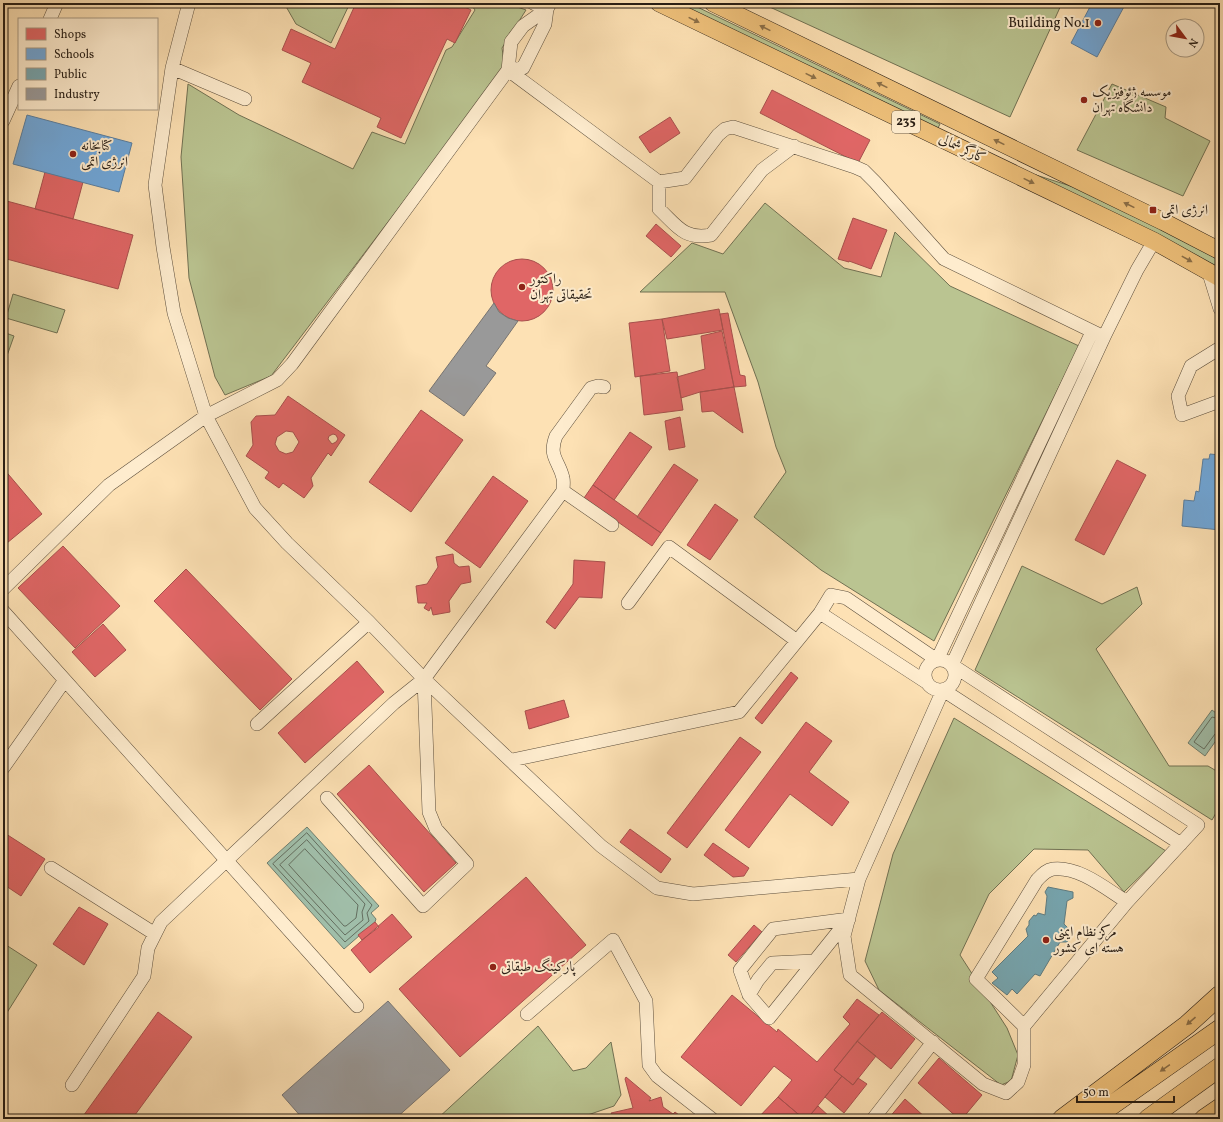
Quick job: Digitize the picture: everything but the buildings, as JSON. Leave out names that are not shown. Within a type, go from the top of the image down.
[{"type":"highway","points":[[1062,1119],[1187,1025],[1220,995]]},
{"type":"highway","points":[[1092,1119],[1220,1030]]},
{"type":"highway","points":[[1148,1119],[1220,1067]]},
{"type":"highway","points":[[1204,1119],[1220,1108]]},
{"type":"main road","name":"کارگر شمالی","points":[[659,3],[1154,241],[1214,274]]},
{"type":"main road","name":"کارگر شمالی","points":[[713,3],[1220,251]]},
{"type":"main road","points":[[1007,170],[1016,150]]},
{"type":"lane","points":[[50,18],[57,3]]},
{"type":"lane","points":[[189,3],[172,68],[155,185],[163,247],[174,313],[206,416],[255,508],[287,543],[369,622],[424,680],[512,760],[601,846],[657,888],[694,894],[859,879]]},
{"type":"lane","points":[[533,3],[549,6]]},
{"type":"lane","points":[[508,70],[523,68],[545,24],[549,6]]},
{"type":"lane","points":[[3,589],[109,485],[206,416],[277,380],[292,364],[508,70],[511,42],[523,26],[549,6]]},
{"type":"lane","points":[[172,68],[244,99]]},
{"type":"lane","points":[[508,70],[660,182],[685,178],[718,135],[725,129],[734,127],[794,146],[864,171],[949,263],[1104,337]]},
{"type":"lane","points":[[3,121],[18,88]]},
{"type":"lane","points":[[660,182],[659,209],[683,232],[697,238],[711,235],[762,170],[794,146]]},
{"type":"lane","points":[[512,760],[739,712],[820,613],[831,596],[846,598],[937,660],[945,660],[952,665],[1198,824],[1127,902],[1024,1026],[1024,1065],[1018,1082],[1006,1094],[983,1084],[850,975],[844,936],[859,879],[943,690],[952,684],[954,680],[954,670],[952,665],[1104,337],[1137,270],[1154,241]]},
{"type":"lane","points":[[1214,274],[1220,308]]},
{"type":"lane","points":[[926,682],[924,677],[926,668],[937,660],[1092,332]]},
{"type":"lane","points":[[1220,348],[1191,366],[1178,396],[1182,415],[1220,401]]},
{"type":"lane","points":[[72,1085],[144,976],[148,948],[161,922],[225,860],[394,703],[424,680],[563,491],[563,478],[552,455],[552,445],[556,436],[591,388],[598,386],[604,388]]},
{"type":"lane","points":[[1017,490],[1030,496]]},
{"type":"lane","points":[[563,491],[612,525]]},
{"type":"lane","points":[[628,603],[669,547],[797,641]]},
{"type":"lane","points":[[3,611],[225,860],[358,1006]]},
{"type":"lane","points":[[820,613],[926,682],[933,689],[943,690],[1181,844]]},
{"type":"lane","points":[[258,724],[369,622]]},
{"type":"lane","points":[[3,768],[65,680]]},
{"type":"lane","points":[[327,798],[423,906],[467,864],[436,829],[429,812],[424,680]]},
{"type":"lane","points":[[51,868],[155,934]]},
{"type":"lane","points":[[1024,1026],[976,978],[1037,880],[1052,869],[1071,871],[1080,874],[1127,902]]},
{"type":"lane","points":[[849,919],[814,961],[768,1018],[749,995],[740,970],[773,929],[849,919]]},
{"type":"lane","points":[[527,1014],[613,940],[646,1001],[649,1065],[657,1076],[712,1119]]},
{"type":"lane","points":[[749,995],[758,980],[772,963],[814,961]]},
{"type":"lane","points":[[873,1119],[933,1042]]},
{"type":"green space","points":[[284,3],[350,3],[331,43],[296,24]]},
{"type":"green space","points":[[470,3],[506,3],[526,10],[502,48],[505,68],[271,376],[225,395],[215,377],[189,278],[181,157],[188,84],[239,115],[353,169],[372,132],[405,144],[446,50],[452,47],[475,10]]},
{"type":"green space","points":[[667,3],[689,3],[940,124],[936,132]]},
{"type":"green space","points":[[761,3],[1062,3],[1010,117]]},
{"type":"green space","points":[[1112,84],[1166,107],[1165,118],[1210,141],[1183,196],[1077,150]]},
{"type":"green space","points":[[1036,175],[1080,189],[1220,259],[1220,269]]},
{"type":"green space","points":[[765,203],[844,268],[881,277],[895,232],[950,286],[1079,346],[934,641],[821,570],[754,517],[786,472],[776,447],[758,382],[725,292],[640,292],[692,243],[723,254]]},
{"type":"green space","points":[[13,294],[65,310],[57,333],[6,318]]},
{"type":"green space","points":[[3,332],[14,336],[3,367]]},
{"type":"green space","points":[[1022,566],[1102,604],[1137,587],[1142,604],[1096,649],[1169,766],[1208,766],[1220,773],[1220,806],[1212,820],[975,670]]},
{"type":"green space","points":[[954,718],[1166,851],[1124,892],[1088,850],[1034,849],[989,894],[960,955],[1007,1028],[1018,1055],[1011,1081],[1001,1085],[879,990],[865,961],[893,854]]},
{"type":"green space","points":[[3,943],[37,965],[3,1019]]},
{"type":"green space","points":[[538,1026],[573,1071],[586,1068],[611,1042],[621,1095],[614,1106],[576,1119],[437,1119]]},
{"type":"water","points":[[1212,710],[1220,716],[1220,735],[1205,756],[1188,743]]},
{"type":"water","points":[[307,827],[379,906],[371,913],[376,919],[375,922],[344,949],[267,863]]},
{"type":"place","name":"Building No.1","points":[[1098,23]]},
{"type":"place","name":"موسسه ژئوفیزیک دانشگاه تهران","points":[[1084,100]]},
{"type":"place","name":"کتابخانه انرژی اتمی","points":[[73,154]]},
{"type":"place","name":"انرژی اتمی","points":[[1153,210]]},
{"type":"place","name":"راکتور تحقیقاتی تهران","points":[[522,287]]},
{"type":"place","name":"مرکز نظام ایمنی هسته ای کشور","points":[[1046,940]]},
{"type":"place","name":"پارکینگ طبقاتی","points":[[493,967]]}]
